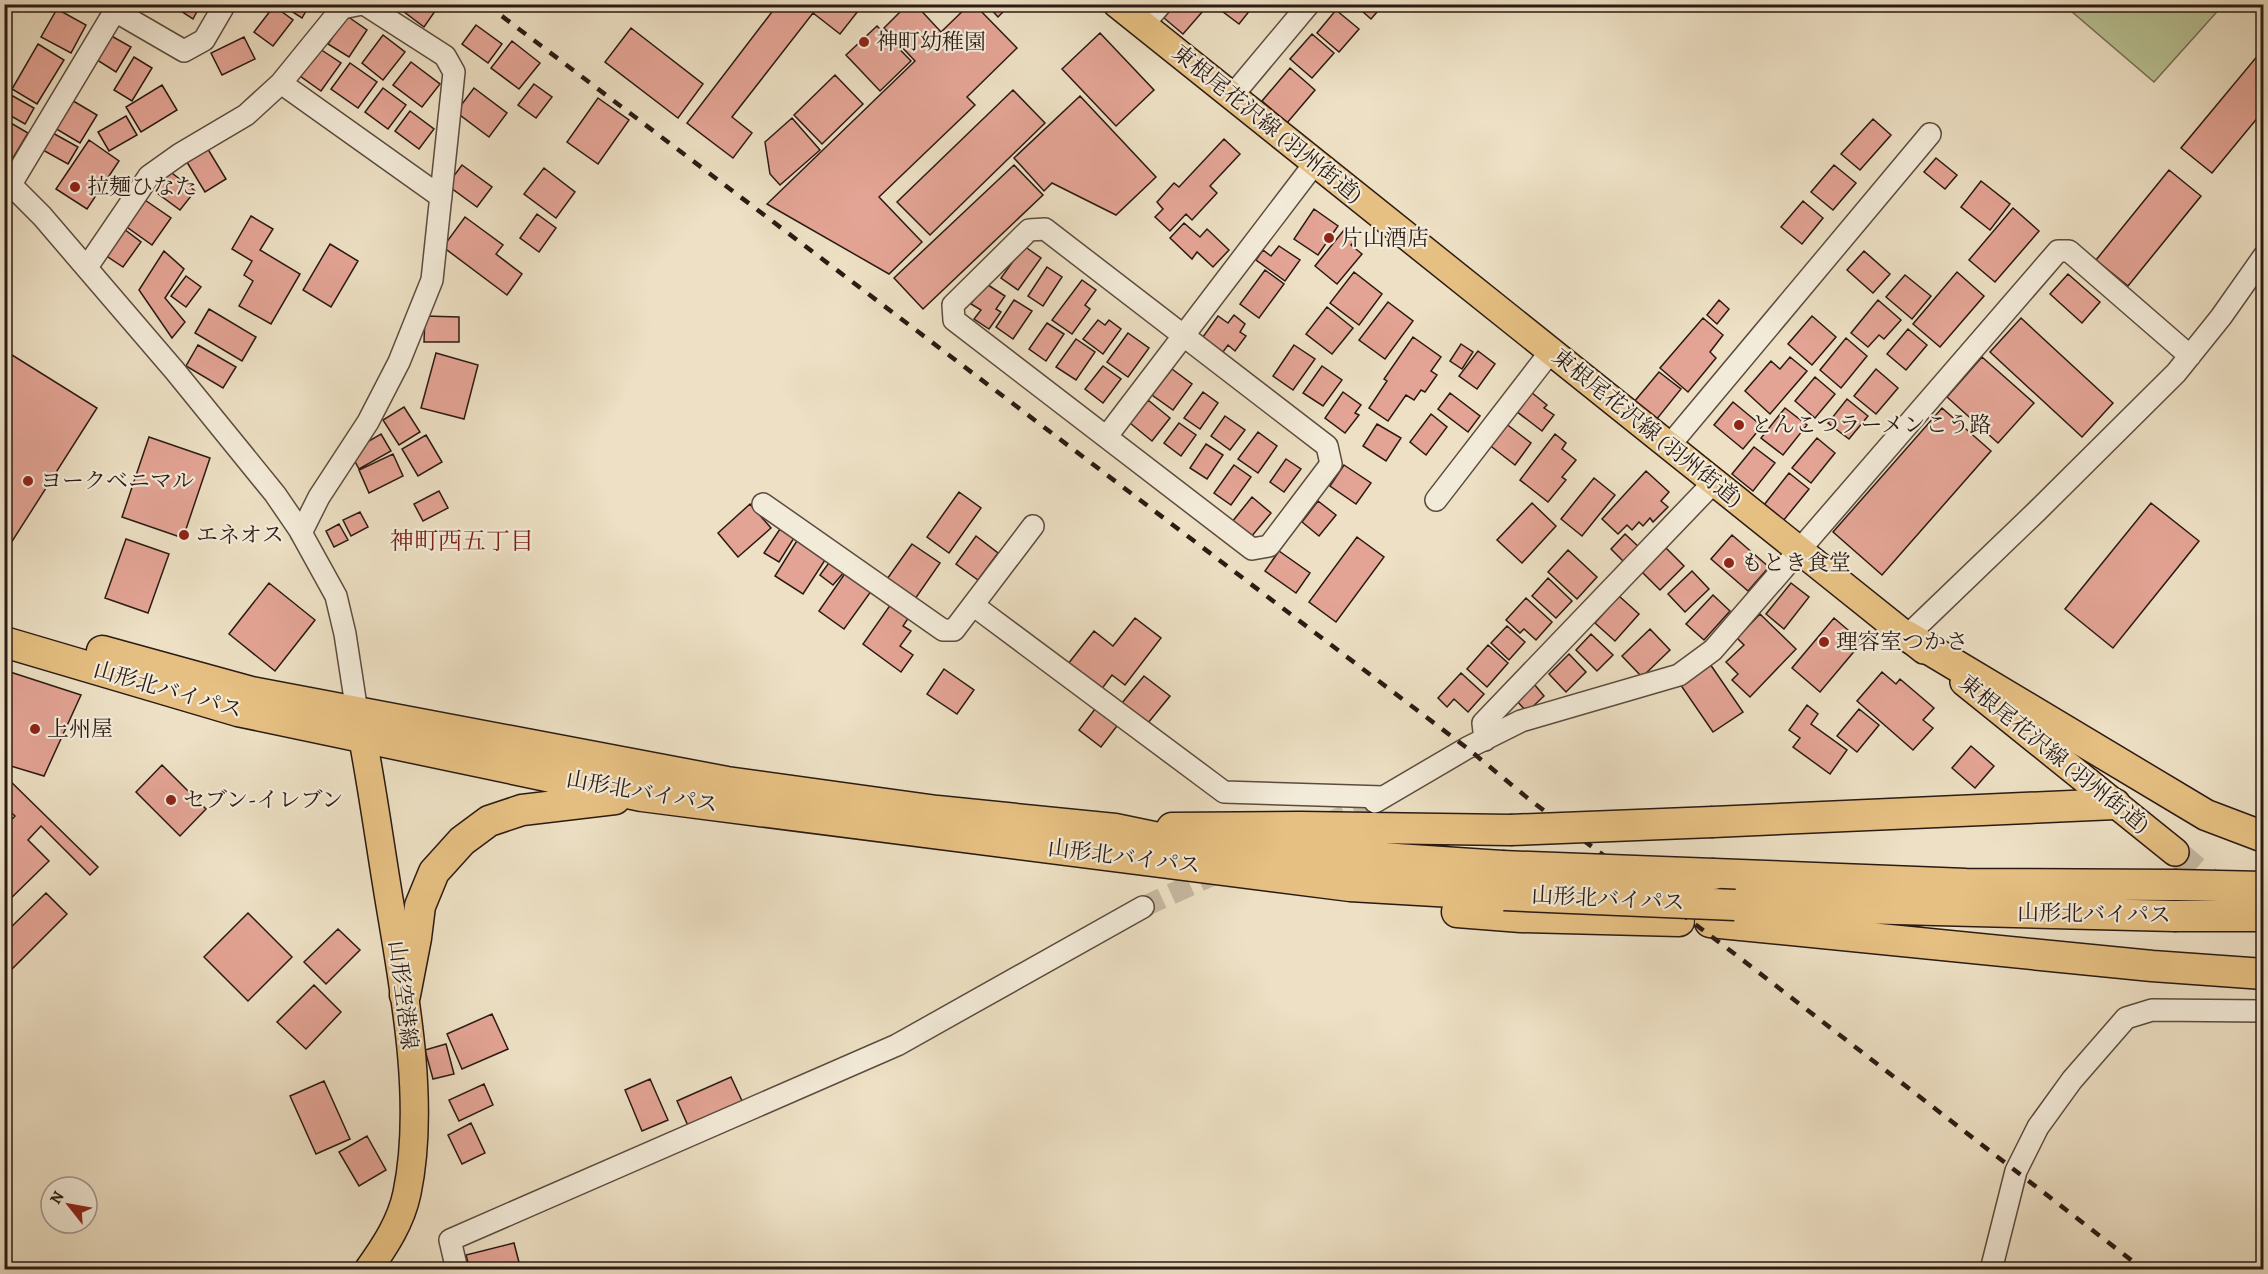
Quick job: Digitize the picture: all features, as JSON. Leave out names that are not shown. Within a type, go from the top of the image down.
[{"type":"highway","name":"山形北バイパス","points":[[4,621],[360,725],[642,796],[1114,842],[1216,850],[1336,855],[1503,880],[1735,905],[2174,916],[2264,916]]},
{"type":"highway","points":[[1907,636],[2206,815],[2264,837]]},
{"type":"highway","name":"山形北バイパス","points":[[4,642],[238,711],[360,725],[727,782],[937,811],[1114,842]]},
{"type":"highway","points":[[405,994],[420,906],[434,872],[462,841],[489,821],[522,810],[642,796]]},
{"type":"highway","points":[[1114,842],[1300,827],[1510,830],[2115,804]]},
{"type":"highway","points":[[1114,842],[1285,896],[1521,917],[1710,922],[2264,975]]},
{"type":"highway","name":"山形北バイパス","points":[[1503,880],[1714,874],[1966,884],[2264,887]]},
{"type":"main road","name":"東根尾花沢線 (羽州街道)","points":[[1117,4],[2175,852]]},
{"type":"main road","name":"山形空港線","points":[[360,725],[405,994],[414,1128],[407,1192],[401,1214],[388,1242],[368,1269]]},
{"type":"street","points":[[225,4],[204,40],[184,51],[117,8],[8,181],[87,267],[175,371],[275,494],[301,533],[336,596],[345,634],[360,725]]},
{"type":"street","points":[[87,267],[149,176],[188,149],[246,115],[281,83],[342,8],[363,4],[445,57],[454,72],[432,280],[399,362],[368,422],[318,497],[301,533]]},
{"type":"street","points":[[1143,25],[1161,4]]},
{"type":"street","points":[[1232,96],[1309,4]]},
{"type":"street","points":[[281,83],[441,197]]},
{"type":"street","points":[[1669,446],[1930,134]]},
{"type":"street","points":[[1107,436],[1315,163]]},
{"type":"street","points":[[1045,229],[1184,336],[1327,446],[1331,464],[1269,546],[1252,549],[954,320],[953,305],[1029,230],[1045,229]]},
{"type":"street","points":[[973,605],[1224,792],[1379,799],[1521,721],[1679,675],[1713,650],[2058,251],[2069,251],[2190,356]]},
{"type":"street","points":[[1907,636],[2176,373],[2221,318],[2264,256]]},
{"type":"street","points":[[1436,500],[1551,351]]},
{"type":"street","points":[[1485,740],[1483,723],[1714,482]]},
{"type":"street","points":[[763,504],[943,630],[954,630],[1033,526]]},
{"type":"street","points":[[457,1269],[450,1240],[897,1044],[1143,908]]},
{"type":"street","points":[[1991,1269],[2016,1172],[2038,1127],[2072,1080],[2126,1018],[2152,1010],[2264,1011]]},
{"type":"green space","points":[[2064,5],[2223,5],[2154,82]]},
{"type":"building","points":[[170,4],[201,4],[193,19]]},
{"type":"building","points":[[280,4],[310,4],[302,18]]},
{"type":"building","points":[[402,4],[440,4],[424,27],[399,8]]},
{"type":"building","points":[[778,4],[862,6],[840,34],[813,13],[732,117],[752,133],[733,158],[687,123]]},
{"type":"building","points":[[908,4],[915,4],[941,32],[970,4],[974,4],[1017,48],[967,97],[975,105],[879,197],[922,242],[889,274],[767,204],[915,61],[884,28]]},
{"type":"building","points":[[986,4],[1011,4],[998,17]]},
{"type":"building","points":[[1175,4],[1196,4],[1203,11],[1183,34],[1164,18]]},
{"type":"building","points":[[1221,4],[1255,4],[1239,24],[1218,8]]},
{"type":"building","points":[[1354,4],[1384,4],[1371,19]]},
{"type":"building","points":[[274,6],[293,20],[273,46],[254,32]]},
{"type":"building","points":[[57,9],[86,25],[71,53],[41,37]]},
{"type":"building","points":[[1336,10],[1359,29],[1339,52],[1317,33]]},
{"type":"building","points":[[347,16],[367,30],[349,57],[328,44]]},
{"type":"building","points":[[476,25],[502,44],[488,63],[462,44]]},
{"type":"building","points":[[877,26],[911,61],[880,91],[846,55]]},
{"type":"building","points":[[631,28],[703,84],[678,118],[605,62]]},
{"type":"building","points":[[1100,33],[1154,90],[1116,126],[1062,69]]},
{"type":"building","points":[[108,34],[131,47],[116,72],[94,58]]},
{"type":"building","points":[[1312,34],[1334,53],[1312,78],[1290,59]]},
{"type":"building","points":[[383,35],[405,52],[383,80],[362,63]]},
{"type":"building","points":[[244,37],[255,59],[222,75],[211,53]]},
{"type":"building","points":[[512,41],[540,63],[519,89],[491,68]]},
{"type":"building","points":[[38,44],[64,60],[37,104],[12,89]]},
{"type":"building","points":[[2264,48],[2264,110],[2212,173],[2181,148]]},
{"type":"building","points":[[320,49],[341,63],[321,91],[300,76]]},
{"type":"building","points":[[134,57],[152,68],[132,101],[114,90]]},
{"type":"building","points":[[411,62],[440,84],[422,107],[393,85]]},
{"type":"building","points":[[350,63],[377,82],[358,108],[331,89]]},
{"type":"building","points":[[1290,68],[1315,90],[1287,123],[1262,101]]},
{"type":"building","points":[[835,75],[863,104],[822,144],[794,115]]},
{"type":"building","points":[[534,84],[552,97],[536,118],[518,105]]},
{"type":"building","points":[[162,85],[177,110],[141,132],[126,107]]},
{"type":"building","points":[[383,88],[406,105],[388,129],[365,112]]},
{"type":"building","points":[[474,88],[507,113],[489,137],[456,112]]},
{"type":"building","points":[[1013,90],[1045,123],[930,235],[897,202]]},
{"type":"building","points":[[11,95],[34,108],[25,124],[4,112],[4,106]]},
{"type":"building","points":[[1080,96],[1156,177],[1116,215],[1052,183],[1044,191],[1014,158]]},
{"type":"building","points":[[598,98],[629,120],[598,164],[567,142]]},
{"type":"building","points":[[70,99],[97,115],[80,143],[53,127]]},
{"type":"building","points":[[410,111],[434,129],[419,149],[395,131]]},
{"type":"building","points":[[126,116],[137,135],[109,151],[98,132]]},
{"type":"building","points":[[792,118],[820,150],[780,185],[770,174],[765,142]]},
{"type":"building","points":[[4,119],[28,133],[13,158],[4,153]]},
{"type":"building","points":[[1873,119],[1891,135],[1860,170],[1841,154]]},
{"type":"building","points":[[51,132],[78,147],[68,164],[41,149]]},
{"type":"building","points":[[1224,139],[1240,154],[1210,186],[1217,193],[1192,220],[1186,214],[1170,231],[1155,217],[1163,209],[1157,202],[1174,183],[1179,187]]},
{"type":"building","points":[[89,140],[119,161],[87,209],[56,189]]},
{"type":"building","points":[[206,146],[226,179],[205,192],[185,159]]},
{"type":"building","points":[[1936,158],[1957,175],[1945,189],[1924,172]]},
{"type":"building","points":[[462,165],[492,187],[477,207],[447,185]]},
{"type":"building","points":[[1014,165],[1043,195],[923,309],[894,278]]},
{"type":"building","points":[[1834,165],[1856,183],[1833,210],[1811,192]]},
{"type":"building","points":[[544,168],[575,192],[556,218],[524,194]]},
{"type":"building","points":[[168,170],[195,191],[180,210],[153,190]]},
{"type":"building","points":[[2169,170],[2201,196],[2128,286],[2096,260]]},
{"type":"building","points":[[1981,181],[2010,204],[1990,230],[1961,207]]},
{"type":"building","points":[[142,198],[171,218],[152,245],[124,225]]},
{"type":"building","points":[[1803,201],[1823,218],[1802,244],[1781,227]]},
{"type":"building","points":[[2013,208],[2039,231],[1995,282],[1969,260]]},
{"type":"building","points":[[1314,209],[1338,226],[1318,255],[1294,239]]},
{"type":"building","points":[[537,214],[556,228],[539,252],[520,238]]},
{"type":"building","points":[[251,216],[273,229],[260,250],[300,274],[271,324],[239,306],[253,281],[244,275],[252,261],[232,249]]},
{"type":"building","points":[[465,217],[503,245],[496,254],[522,274],[507,295],[443,247]]},
{"type":"building","points":[[1184,223],[1200,237],[1207,229],[1229,250],[1213,267],[1197,252],[1192,259],[1170,238]]},
{"type":"building","points":[[124,229],[141,242],[123,267],[105,255]]},
{"type":"building","points":[[1344,230],[1356,240],[1351,245],[1362,254],[1337,284],[1315,266]]},
{"type":"building","points":[[330,244],[358,261],[331,307],[303,290]]},
{"type":"building","points":[[1024,246],[1041,258],[1018,290],[1001,278]]},
{"type":"building","points":[[1279,246],[1300,260],[1285,281],[1256,260],[1263,250],[1271,256]]},
{"type":"building","points":[[164,251],[184,269],[165,298],[185,322],[172,338],[139,290]]},
{"type":"building","points":[[1864,251],[1890,274],[1873,293],[1847,270]]},
{"type":"building","points":[[1047,267],[1062,277],[1043,306],[1028,296]]},
{"type":"building","points":[[1265,270],[1284,284],[1259,318],[1240,304]]},
{"type":"building","points":[[1354,272],[1382,294],[1359,325],[1330,303]]},
{"type":"building","points":[[1957,272],[1984,296],[1940,347],[1913,324]]},
{"type":"building","points":[[2068,274],[2100,302],[2082,323],[2050,294]]},
{"type":"building","points":[[1905,275],[1931,296],[1912,319],[1886,297]]},
{"type":"building","points":[[186,276],[201,287],[186,307],[171,296]]},
{"type":"building","points":[[1082,280],[1096,290],[1085,305],[1090,309],[1072,334],[1052,320]]},
{"type":"building","points":[[985,283],[1005,296],[996,309],[1001,312],[989,329],[974,319],[981,310],[971,304]]},
{"type":"building","points":[[1014,300],[1032,311],[1013,339],[996,327]]},
{"type":"building","points":[[1719,300],[1729,309],[1717,324],[1707,315]]},
{"type":"building","points":[[1878,300],[1901,320],[1884,339],[1879,335],[1868,347],[1851,333]]},
{"type":"building","points":[[1388,302],[1413,321],[1385,359],[1359,340]]},
{"type":"building","points":[[1327,307],[1353,328],[1332,354],[1306,334]]},
{"type":"building","points":[[209,309],[256,337],[242,361],[195,333]]},
{"type":"building","points":[[1234,315],[1245,324],[1240,332],[1246,336],[1235,351],[1228,345],[1220,356],[1200,341],[1218,316],[1228,323]]},
{"type":"building","points":[[425,316],[459,317],[459,342],[424,342]]},
{"type":"building","points":[[1812,316],[1836,337],[1812,365],[1788,344]]},
{"type":"building","points":[[1703,318],[1723,335],[1710,352],[1716,358],[1688,392],[1660,368]]},
{"type":"building","points":[[2021,318],[2113,403],[2082,437],[1990,352]]},
{"type":"building","points":[[1098,320],[1105,325],[1109,320],[1121,329],[1103,354],[1083,339]]},
{"type":"building","points":[[1047,323],[1064,334],[1046,361],[1029,349]]},
{"type":"building","points":[[1908,329],[1927,345],[1906,370],[1887,354]]},
{"type":"building","points":[[1128,333],[1149,348],[1128,377],[1107,362]]},
{"type":"building","points":[[1413,337],[1441,357],[1431,371],[1437,375],[1425,392],[1421,390],[1414,400],[1406,395],[1388,421],[1369,408],[1387,381],[1384,379]]},
{"type":"building","points":[[1846,338],[1867,356],[1841,388],[1820,370]]},
{"type":"building","points":[[1076,339],[1095,352],[1076,380],[1056,367]]},
{"type":"building","points":[[1461,344],[1473,352],[1462,369],[1450,361]]},
{"type":"building","points":[[198,345],[236,367],[223,388],[186,366]]},
{"type":"building","points":[[1294,345],[1315,359],[1293,390],[1273,376]]},
{"type":"building","name":"ヨークベニマル","points":[[4,350],[97,408],[4,554]]},
{"type":"building","points":[[1478,351],[1495,364],[1477,389],[1459,376]]},
{"type":"building","points":[[436,353],[478,365],[464,419],[421,408]]},
{"type":"building","points":[[1790,357],[1807,371],[1770,414],[1745,391],[1771,361],[1780,369]]},
{"type":"building","points":[[1982,357],[2034,403],[1998,443],[1947,397]]},
{"type":"building","points":[[1103,366],[1121,379],[1103,403],[1085,389]]},
{"type":"building","points":[[1322,366],[1342,380],[1323,406],[1303,393]]},
{"type":"building","points":[[1172,369],[1192,384],[1173,410],[1152,395]]},
{"type":"building","points":[[1876,369],[1898,388],[1876,414],[1854,396]]},
{"type":"building","points":[[1659,372],[1681,389],[1656,420],[1634,402]]},
{"type":"building","points":[[1815,377],[1835,394],[1815,418],[1795,401]]},
{"type":"building","points":[[1203,392],[1218,403],[1200,429],[1184,418]]},
{"type":"building","points":[[1343,392],[1361,405],[1355,413],[1359,415],[1345,433],[1325,418]]},
{"type":"building","points":[[1531,392],[1547,405],[1544,408],[1554,415],[1542,431],[1516,411]]},
{"type":"building","points":[[1450,393],[1480,416],[1468,432],[1438,409]]},
{"type":"building","points":[[1847,399],[1868,416],[1849,439],[1828,423]]},
{"type":"building","points":[[1148,400],[1170,418],[1152,441],[1130,423]]},
{"type":"building","points":[[1733,402],[1762,426],[1743,449],[1714,425]]},
{"type":"building","points":[[404,407],[420,432],[399,445],[383,420]]},
{"type":"building","points":[[1785,408],[1807,425],[1783,455],[1761,438]]},
{"type":"building","points":[[1942,408],[1991,451],[1882,575],[1833,532]]},
{"type":"building","points":[[1431,414],[1447,427],[1426,455],[1410,442]]},
{"type":"building","points":[[1225,416],[1245,430],[1230,450],[1211,436]]},
{"type":"building","points":[[1179,423],[1196,435],[1181,456],[1164,443]]},
{"type":"building","points":[[1505,423],[1531,443],[1515,465],[1488,444]]},
{"type":"building","points":[[1377,424],[1401,438],[1386,461],[1363,446]]},
{"type":"building","points":[[1258,432],[1277,446],[1258,473],[1238,459]]},
{"type":"building","points":[[381,434],[391,451],[359,469],[350,452]]},
{"type":"building","points":[[1555,434],[1566,443],[1562,449],[1576,460],[1562,477],[1566,480],[1548,502],[1520,480]]},
{"type":"building","points":[[426,435],[442,462],[418,476],[402,449]]},
{"type":"building","points":[[149,437],[210,458],[183,538],[122,517]]},
{"type":"building","points":[[1817,438],[1835,453],[1811,483],[1792,468]]},
{"type":"building","points":[[1206,444],[1223,455],[1207,479],[1190,468]]},
{"type":"building","points":[[1754,447],[1775,463],[1753,491],[1732,474]]},
{"type":"building","points":[[393,454],[403,476],[369,493],[359,470]]},
{"type":"building","points":[[1286,459],[1301,469],[1284,492],[1270,482]]},
{"type":"building","points":[[1234,465],[1251,477],[1231,505],[1214,493]]},
{"type":"building","points":[[1344,465],[1371,483],[1356,504],[1330,486]]},
{"type":"building","points":[[1646,471],[1669,492],[1661,501],[1668,507],[1653,522],[1650,518],[1643,526],[1639,522],[1632,530],[1627,525],[1618,534],[1602,519]]},
{"type":"building","points":[[1789,473],[1809,489],[1783,521],[1764,505]]},
{"type":"building","points":[[1594,478],[1615,495],[1582,536],[1561,519]]},
{"type":"building","points":[[439,491],[448,508],[423,521],[414,504]]},
{"type":"building","points":[[959,492],[981,508],[949,553],[927,537]]},
{"type":"building","points":[[1252,497],[1271,513],[1251,537],[1232,522]]},
{"type":"building","points":[[1318,501],[1336,515],[1319,536],[1302,522]]},
{"type":"building","points":[[1532,503],[1556,526],[1522,563],[1497,540]]},
{"type":"building","points":[[2151,503],[2199,541],[2113,648],[2065,609]]},
{"type":"building","points":[[750,504],[771,528],[738,557],[718,533]]},
{"type":"building","points":[[360,512],[368,527],[351,536],[343,520]]},
{"type":"building","points":[[339,524],[348,540],[334,547],[326,531]]},
{"type":"building","points":[[780,529],[794,538],[779,562],[764,553]]},
{"type":"building","points":[[1625,534],[1640,548],[1625,563],[1611,549]]},
{"type":"building","points":[[1732,535],[1769,567],[1748,591],[1711,559]]},
{"type":"building","points":[[976,536],[998,553],[978,580],[956,564]]},
{"type":"building","points":[[1357,537],[1384,557],[1336,622],[1309,602]]},
{"type":"building","points":[[126,539],[169,554],[148,613],[105,598]]},
{"type":"building","points":[[798,539],[827,557],[803,594],[775,576]]},
{"type":"building","points":[[912,544],[940,563],[915,599],[887,579]]},
{"type":"building","points":[[1666,548],[1684,566],[1660,590],[1642,572]]},
{"type":"building","points":[[1568,550],[1597,577],[1577,599],[1548,572]]},
{"type":"building","points":[[1279,551],[1310,573],[1296,593],[1265,571]]},
{"type":"building","points":[[831,560],[845,571],[833,585],[820,575]]},
{"type":"building","points":[[1692,571],[1709,589],[1685,612],[1668,594]]},
{"type":"building","points":[[846,572],[872,590],[844,629],[819,611]]},
{"type":"building","points":[[1548,578],[1572,601],[1556,618],[1532,596]]},
{"type":"building","points":[[269,583],[315,620],[275,671],[229,634]]},
{"type":"building","points":[[1791,583],[1809,597],[1784,629],[1766,614]]},
{"type":"building","points":[[1713,595],[1730,611],[1704,640],[1686,624]]},
{"type":"building","points":[[1619,596],[1639,614],[1615,641],[1595,623]]},
{"type":"building","points":[[1526,598],[1552,622],[1536,640],[1524,629],[1520,633],[1506,620]]},
{"type":"building","points":[[891,604],[909,617],[903,626],[911,631],[900,646],[913,655],[901,672],[863,644]]},
{"type":"building","points":[[1760,614],[1796,649],[1750,697],[1732,680],[1738,674],[1726,662],[1744,645],[1737,638]]},
{"type":"building","points":[[1135,618],[1161,638],[1125,685],[1112,675],[1101,690],[1068,664],[1094,631],[1113,646]]},
{"type":"building","points":[[1834,618],[1862,642],[1820,692],[1792,668]]},
{"type":"building","points":[[1507,626],[1525,642],[1509,660],[1491,643]]},
{"type":"building","points":[[1650,629],[1670,650],[1642,677],[1622,656]]},
{"type":"building","points":[[1591,634],[1613,655],[1597,671],[1576,650]]},
{"type":"building","points":[[1488,645],[1508,663],[1487,687],[1467,669]]},
{"type":"building","points":[[1569,654],[1586,672],[1566,692],[1549,674]]},
{"type":"building","points":[[1710,664],[1743,712],[1713,732],[1680,684]]},
{"type":"building","points":[[944,669],[974,690],[957,714],[927,694]]},
{"type":"building","name":"上州屋","points":[[4,670],[81,695],[44,776],[4,764]]},
{"type":"building","points":[[1882,672],[1896,684],[1900,679],[1934,708],[1923,720],[1933,728],[1913,750],[1857,701]]},
{"type":"building","points":[[1461,673],[1484,694],[1468,712],[1454,699],[1447,707],[1438,698]]},
{"type":"building","points":[[1144,676],[1170,696],[1148,723],[1122,703]]},
{"type":"building","points":[[1534,684],[1544,696],[1527,712],[1516,700]]},
{"type":"building","points":[[1807,705],[1818,714],[1811,724],[1847,750],[1830,774],[1793,747],[1800,738],[1789,730]]},
{"type":"building","points":[[1095,709],[1117,726],[1101,747],[1079,730]]},
{"type":"building","points":[[1859,709],[1879,725],[1857,752],[1837,736]]},
{"type":"building","points":[[1971,746],[1994,766],[1975,788],[1952,768]]},
{"type":"building","name":"セブン-イレブン","points":[[162,765],[206,809],[180,836],[136,792]]},
{"type":"building","points":[[4,775],[98,867],[90,875],[41,826],[28,840],[49,861],[4,905],[4,827],[15,816],[4,806]]},
{"type":"building","points":[[46,893],[67,914],[11,970],[4,964],[4,934]]},
{"type":"building","points":[[248,913],[292,957],[248,1001],[204,957]]},
{"type":"building","points":[[338,929],[360,950],[326,984],[304,962]]},
{"type":"building","points":[[314,985],[341,1012],[306,1049],[277,1022]]},
{"type":"building","points":[[492,1014],[508,1049],[462,1069],[447,1034]]},
{"type":"building","points":[[446,1044],[454,1074],[433,1079],[425,1050]]},
{"type":"building","points":[[731,1077],[744,1105],[689,1128],[677,1101]]},
{"type":"building","points":[[650,1079],[668,1120],[642,1131],[625,1090]]},
{"type":"building","points":[[324,1081],[350,1139],[316,1154],[290,1096]]},
{"type":"building","points":[[484,1084],[493,1105],[459,1121],[449,1100]]},
{"type":"building","points":[[471,1123],[485,1153],[462,1164],[448,1135]]},
{"type":"building","points":[[367,1136],[386,1170],[359,1186],[339,1152]]},
{"type":"building","points":[[514,1243],[521,1270],[470,1270],[466,1255]]},
{"type":"tunnel","points":[[1326,824],[1375,802]]},
{"type":"tunnel","points":[[2175,852],[2224,893]]},
{"type":"tunnel","points":[[1143,907],[1224,870]]},
{"type":"railway","points":[[486,4],[1467,748],[1530,800],[1740,958],[2144,1270]]},
{"type":"place","name":"神町幼稚園","points":[[864,42]]},
{"type":"place","name":"拉麺ひなた","points":[[75,187]]},
{"type":"place","name":"片山酒店","points":[[1329,238]]},
{"type":"place","name":"とんこつラーメンこう路","points":[[1739,425]]},
{"type":"place","name":"ヨークベニマル","points":[[28,481]]},
{"type":"place","name":"エネオス","points":[[184,535]]},
{"type":"place","name":"もとき食堂","points":[[1729,563]]},
{"type":"place","name":"理容室つかさ","points":[[1824,642]]},
{"type":"place","name":"上州屋","points":[[35,729]]},
{"type":"place","name":"セブン-イレブン","points":[[171,800]]},
{"type":"district","name":"神町西五丁目","points":[[462,541]]}]
